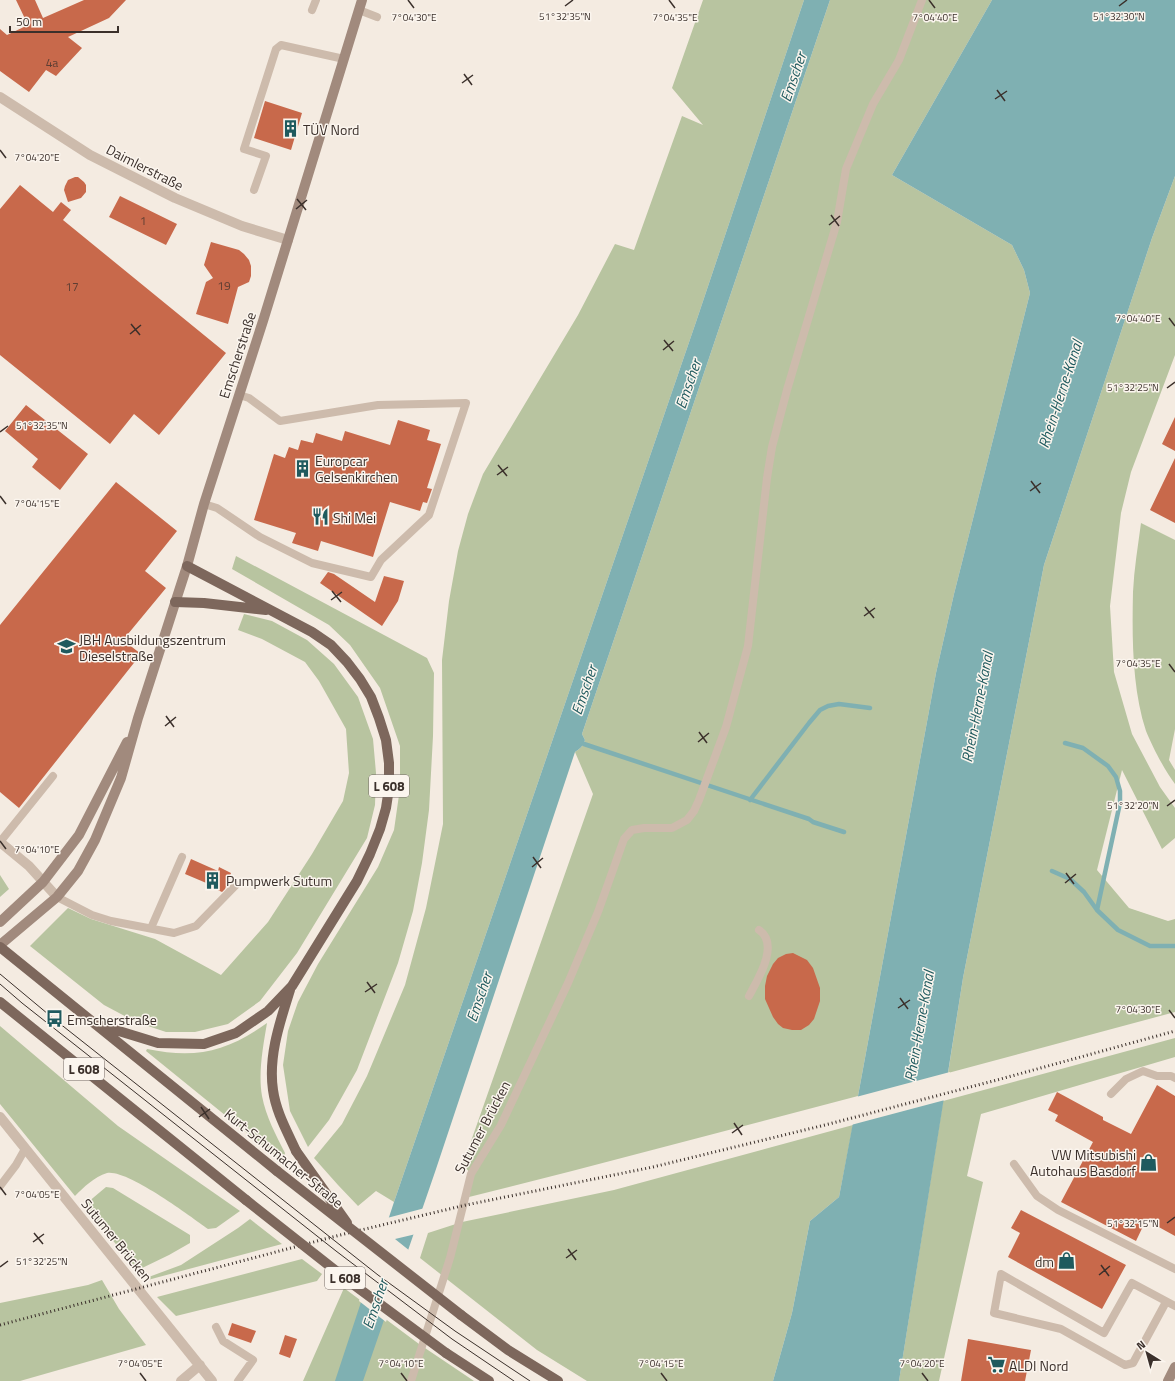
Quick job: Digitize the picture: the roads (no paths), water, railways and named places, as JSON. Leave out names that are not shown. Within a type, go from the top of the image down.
[{"type":"main road","name":"L 608","points":[[96,1024],[158,1043],[204,1044],[236,1034],[268,1011],[292,986],[357,881],[380,829],[386,808],[389,788],[389,763],[386,740],[371,697],[347,662],[312,632],[187,566]]},
{"type":"main road","name":"L 608","points":[[175,602],[204,603],[272,610]]},
{"type":"main road","name":"Kurt-Schumacher-Straße","points":[[0,946],[354,1232],[508,1350],[558,1381]]},
{"type":"main road","name":"L 608","points":[[292,986],[281,1018],[274,1050],[272,1070],[273,1091],[281,1118],[296,1151],[354,1232]]},
{"type":"main road","name":"L 608","points":[[0,1002],[350,1282],[446,1353],[489,1381]]},
{"type":"street","name":"Emscherstraße","points":[[0,946],[57,897],[78,870],[95,840],[121,778],[138,718],[187,566],[204,504],[240,395],[362,0]]},
{"type":"street","name":"Daimlerstraße","points":[[1,100],[90,155],[175,198],[242,226],[288,240]]},
{"type":"street","name":"Emscherstraße","points":[[0,922],[43,882],[79,835],[138,718]]},
{"type":"street","points":[[0,842],[29,866],[57,897]]},
{"type":"street","name":"Sutumer Brücken","points":[[0,1117],[212,1381]]},
{"type":"street","points":[[181,1381],[200,1365]]},
{"type":"street","points":[[1168,1381],[1175,1367]]},
{"type":"lane","points":[[312,10],[316,0]]},
{"type":"lane","name":"Sutumer Brücken","points":[[411,1381],[450,1258],[471,1174],[501,1126],[568,984],[598,912],[624,840],[632,830],[644,828],[672,828],[687,820],[694,811],[699,800],[726,727],[748,646],[767,478],[772,447],[787,390],[837,222],[846,170],[873,104],[899,60],[922,0]]},
{"type":"lane","points":[[359,10],[377,17]]},
{"type":"lane","points":[[254,190],[266,156],[244,148],[276,49],[280,46],[344,59]]},
{"type":"lane","points":[[204,504],[217,508],[260,537],[312,563],[371,577],[380,560],[430,515],[466,403],[378,405],[280,421],[249,398],[240,395]]},
{"type":"lane","points":[[0,842],[54,776]]},
{"type":"lane","points":[[151,928],[182,857]]},
{"type":"lane","points":[[57,897],[92,915],[174,932],[196,926],[236,884]]},
{"type":"lane","points":[[749,996],[758,979],[768,953],[765,934],[759,930]]},
{"type":"lane","points":[[1112,1094],[1126,1079],[1143,1071],[1157,1076],[1171,1076],[1175,1078]]},
{"type":"lane","points":[[0,1186],[16,1166],[25,1149]]},
{"type":"lane","points":[[1014,1164],[1037,1196],[1058,1210],[1175,1269]]},
{"type":"lane","points":[[1166,1302],[1133,1363],[1125,1365],[1061,1329],[994,1313],[1001,1274],[1104,1334],[1132,1283],[1175,1306]]},
{"type":"lane","points":[[216,1327],[223,1341],[253,1360],[238,1381]]},
{"type":"water","name":"Emscher","points":[[804,0],[830,0],[582,734],[585,740],[582,747],[575,752],[435,1172],[363,1381],[335,1381],[394,1202],[697,319]]},
{"type":"water","name":"Rhein-Herne-Kanal","points":[[992,0],[1175,0],[1175,176],[1152,238],[1044,565],[963,978],[899,1381],[773,1381],[792,1313],[810,1221],[839,1197],[936,673],[954,594],[1030,293],[1024,270],[1012,245],[892,175]]},
{"type":"waterway","points":[[750,800],[820,710],[828,706],[839,704],[870,708]]},
{"type":"waterway","points":[[1065,743],[1083,748],[1108,766],[1116,777],[1120,791],[1120,803],[1097,910]]},
{"type":"waterway","points":[[584,744],[844,832]]},
{"type":"waterway","points":[[1052,871],[1070,879],[1084,892],[1097,910],[1118,930],[1150,946],[1175,946]]},
{"type":"tram line","points":[[0,974],[54,1019],[378,1275],[455,1331],[530,1381]]},
{"type":"tram line","points":[[0,984],[336,1251],[452,1339],[514,1381]]},
{"type":"railway","points":[[0,1325],[340,1235],[466,1205],[653,1167],[829,1124],[1175,1031]]},
{"type":"place","name":"TÜV Nord","points":[[290,129]]},
{"type":"place","name":"Europcar Gelsenkirchen","points":[[302,468]]},
{"type":"place","name":"Shi Mei","points":[[320,517]]},
{"type":"place","name":"JBH Ausbildungszentrum Dieselstraße","points":[[66,647]]},
{"type":"place","name":"Pumpwerk Sutum","points":[[213,880]]},
{"type":"place","name":"Emscherstraße","points":[[54,1019]]},
{"type":"place","name":"VW Mitsubishi Autohaus Basdorf","points":[[1149,1162]]},
{"type":"place","name":"dm","points":[[1067,1261]]},
{"type":"place","name":"ALDI Nord","points":[[996,1365]]}]
